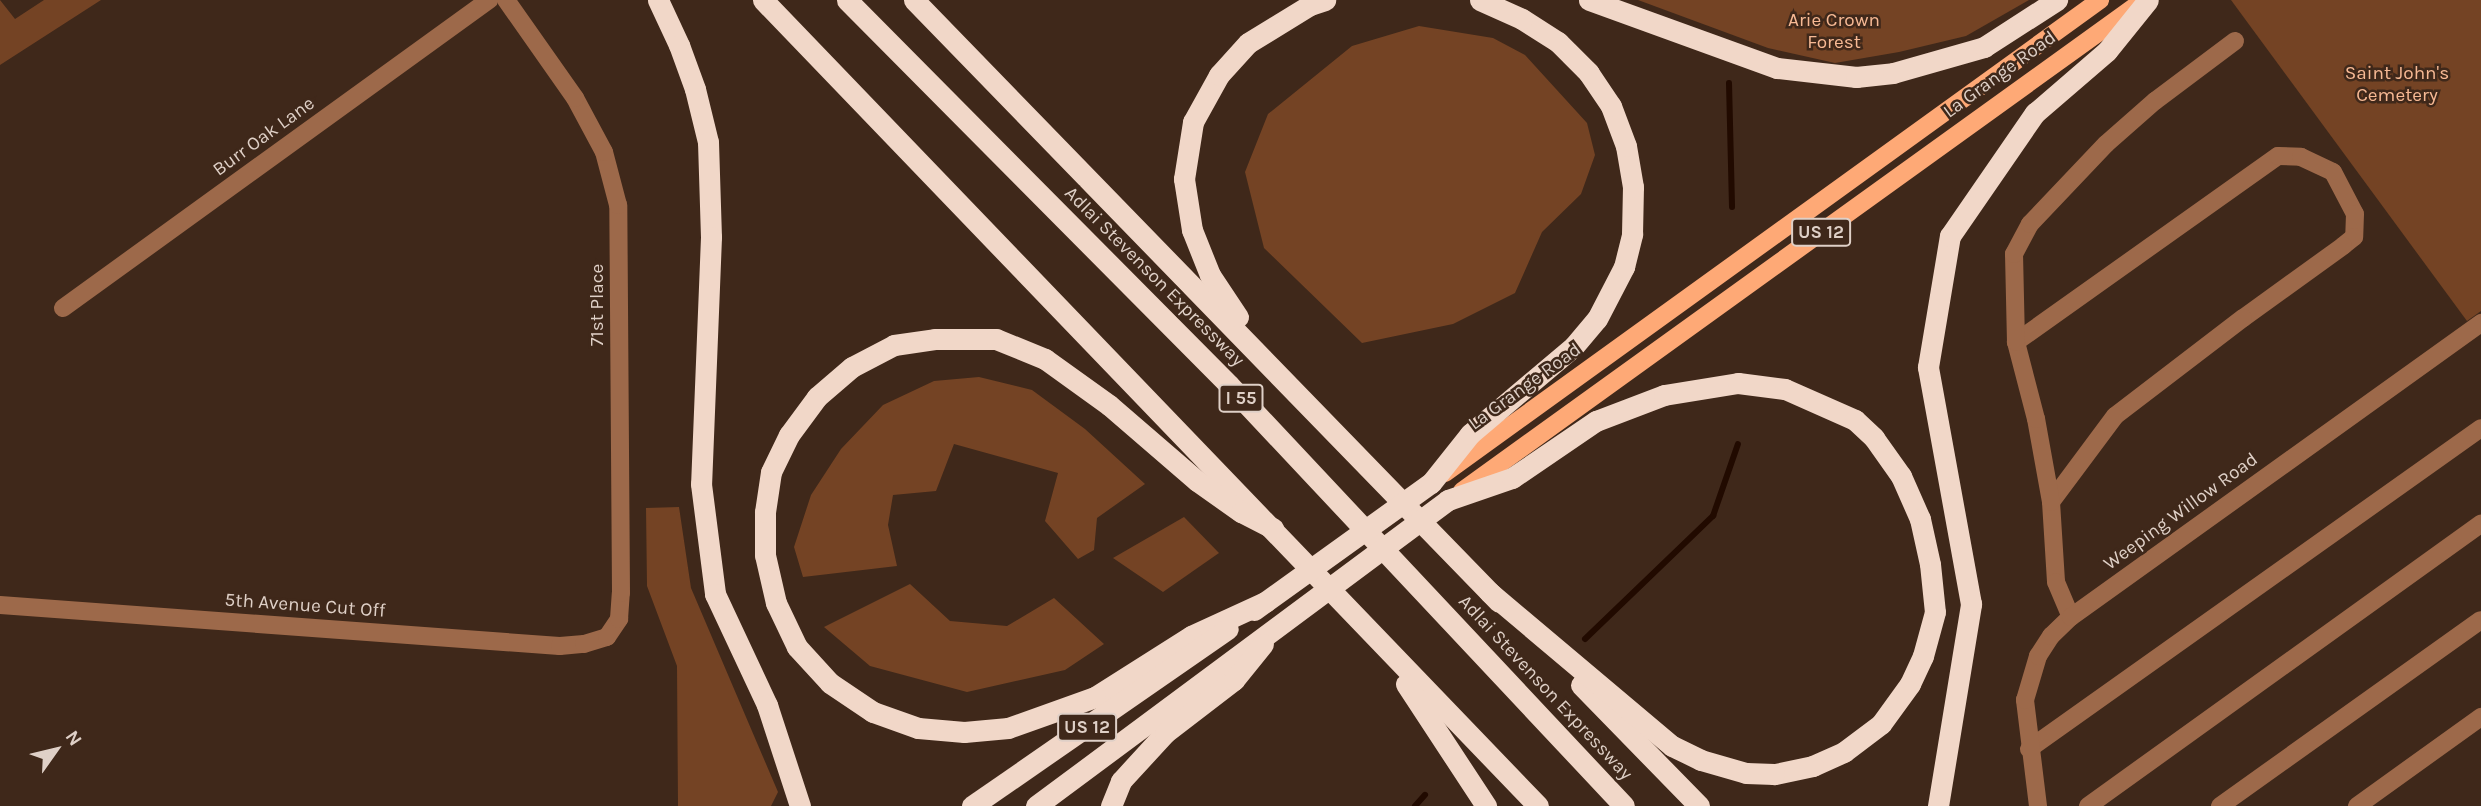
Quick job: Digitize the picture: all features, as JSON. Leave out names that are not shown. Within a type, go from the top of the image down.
[{"type":"highway","points":[[658,0],[680,45],[695,89],[708,142],[711,237],[701,484],[715,594],[767,705],[800,806]]},
{"type":"highway","points":[[763,0],[1538,806]]},
{"type":"highway","name":"Adlai Stevenson Expressway","points":[[847,0],[1229,385],[1624,806]]},
{"type":"highway","points":[[914,0],[1699,806]]},
{"type":"highway","points":[[1305,401],[1254,340],[1210,275],[1192,230],[1185,170],[1196,115],[1209,90],[1234,57],[1267,30],[1310,5],[1325,0]]},
{"type":"highway","points":[[1273,528],[1241,512],[1197,481],[1109,405],[1045,359],[996,340],[935,339],[894,345],[852,367],[817,397],[789,435],[771,472],[765,512],[765,555],[776,603],[797,647],[830,683],[873,712],[918,727],[964,733],[1008,728],[1095,697],[1265,602],[1431,483],[1574,346],[1597,319],[1625,267],[1632,234],[1630,164],[1611,106],[1589,73],[1558,42],[1480,0]]},
{"type":"highway","points":[[1589,0],[1777,68],[1856,77],[1893,73],[1984,47],[2057,0]]},
{"type":"highway","points":[[1938,806],[1971,604],[1928,367],[1950,236],[2035,113],[2107,51],[2146,0]]},
{"type":"highway","points":[[1111,806],[1121,781],[1165,733],[1283,620],[1448,500],[1596,421],[1664,395],[1738,383],[1785,389],[1855,420],[1874,438],[1901,476],[1920,519],[1930,564],[1935,612],[1923,656],[1910,684],[1881,724],[1844,752],[1814,766],[1760,774],[1723,767],[1672,746],[1489,592]]},
{"type":"highway","points":[[1374,637],[1471,779],[1486,806]]},
{"type":"highway","name":"US 12","points":[[972,806],[1197,641]]},
{"type":"highway","name":"US 12","points":[[1035,806],[1227,673]]},
{"type":"main road","name":"La Grange Road","points":[[1476,440],[2100,0]]},
{"type":"main road","name":"La Grange Road","points":[[1506,471],[2146,0]]},
{"type":"street","name":"Burr Oak Lane","points":[[63,308],[489,0]]},
{"type":"street","name":"71st Place","points":[[506,0],[575,98],[604,152],[618,205],[621,593],[619,619],[607,637]]},
{"type":"street","points":[[2071,617],[2056,582],[2050,502],[2036,419],[2016,342],[2014,254],[2030,224],[2106,144],[2155,101],[2235,41]]},
{"type":"street","points":[[2016,342],[2278,156],[2301,157],[2333,172],[2355,214],[2354,237],[2343,247],[2242,317],[2115,416],[2050,502]]},
{"type":"street","name":"Weeping Willow Road","points":[[2038,806],[2025,700],[2038,656],[2071,617],[2481,323]]},
{"type":"street","points":[[2029,749],[2481,428]]},
{"type":"street","points":[[2088,806],[2481,524]]},
{"type":"street","name":"5th Avenue Cut Off","points":[[0,605],[560,646],[584,644],[607,637]]},
{"type":"street","points":[[2220,806],[2481,620]]},
{"type":"street","points":[[2357,806],[2481,717]]},
{"type":"green space","points":[[0,0],[15,19],[44,0],[101,0],[0,65]]},
{"type":"green space","name":"Arie Crown Forest","points":[[1638,0],[2029,0],[1966,36],[1899,52],[1835,63],[1768,48]]},
{"type":"green space","name":"Saint John's Cemetery","points":[[2231,0],[2481,0],[2481,311],[2467,321]]},
{"type":"green space","points":[[1419,26],[1493,38],[1525,55],[1587,123],[1595,155],[1581,194],[1542,232],[1515,293],[1453,324],[1362,343],[1264,248],[1245,172],[1268,114],[1352,46]]},
{"type":"green space","points":[[979,377],[1032,390],[1085,429],[1145,484],[1097,518],[1094,550],[1078,559],[1045,521],[1058,473],[954,444],[936,491],[893,495],[888,525],[897,566],[803,577],[794,547],[811,495],[841,449],[883,405],[934,381]]},
{"type":"green space","points":[[679,507],[691,588],[778,792],[771,806],[678,806],[677,666],[647,586],[646,508]]},
{"type":"green space","points":[[1184,517],[1219,553],[1163,592],[1113,558]]},
{"type":"green space","points":[[910,584],[950,621],[1007,626],[1054,598],[1104,644],[1065,670],[967,692],[870,666],[824,627]]},
{"type":"waterway","points":[[1729,83],[1732,207]]},
{"type":"waterway","points":[[1585,639],[1713,516],[1738,444]]},
{"type":"waterway","points":[[1415,806],[1425,795]]}]
